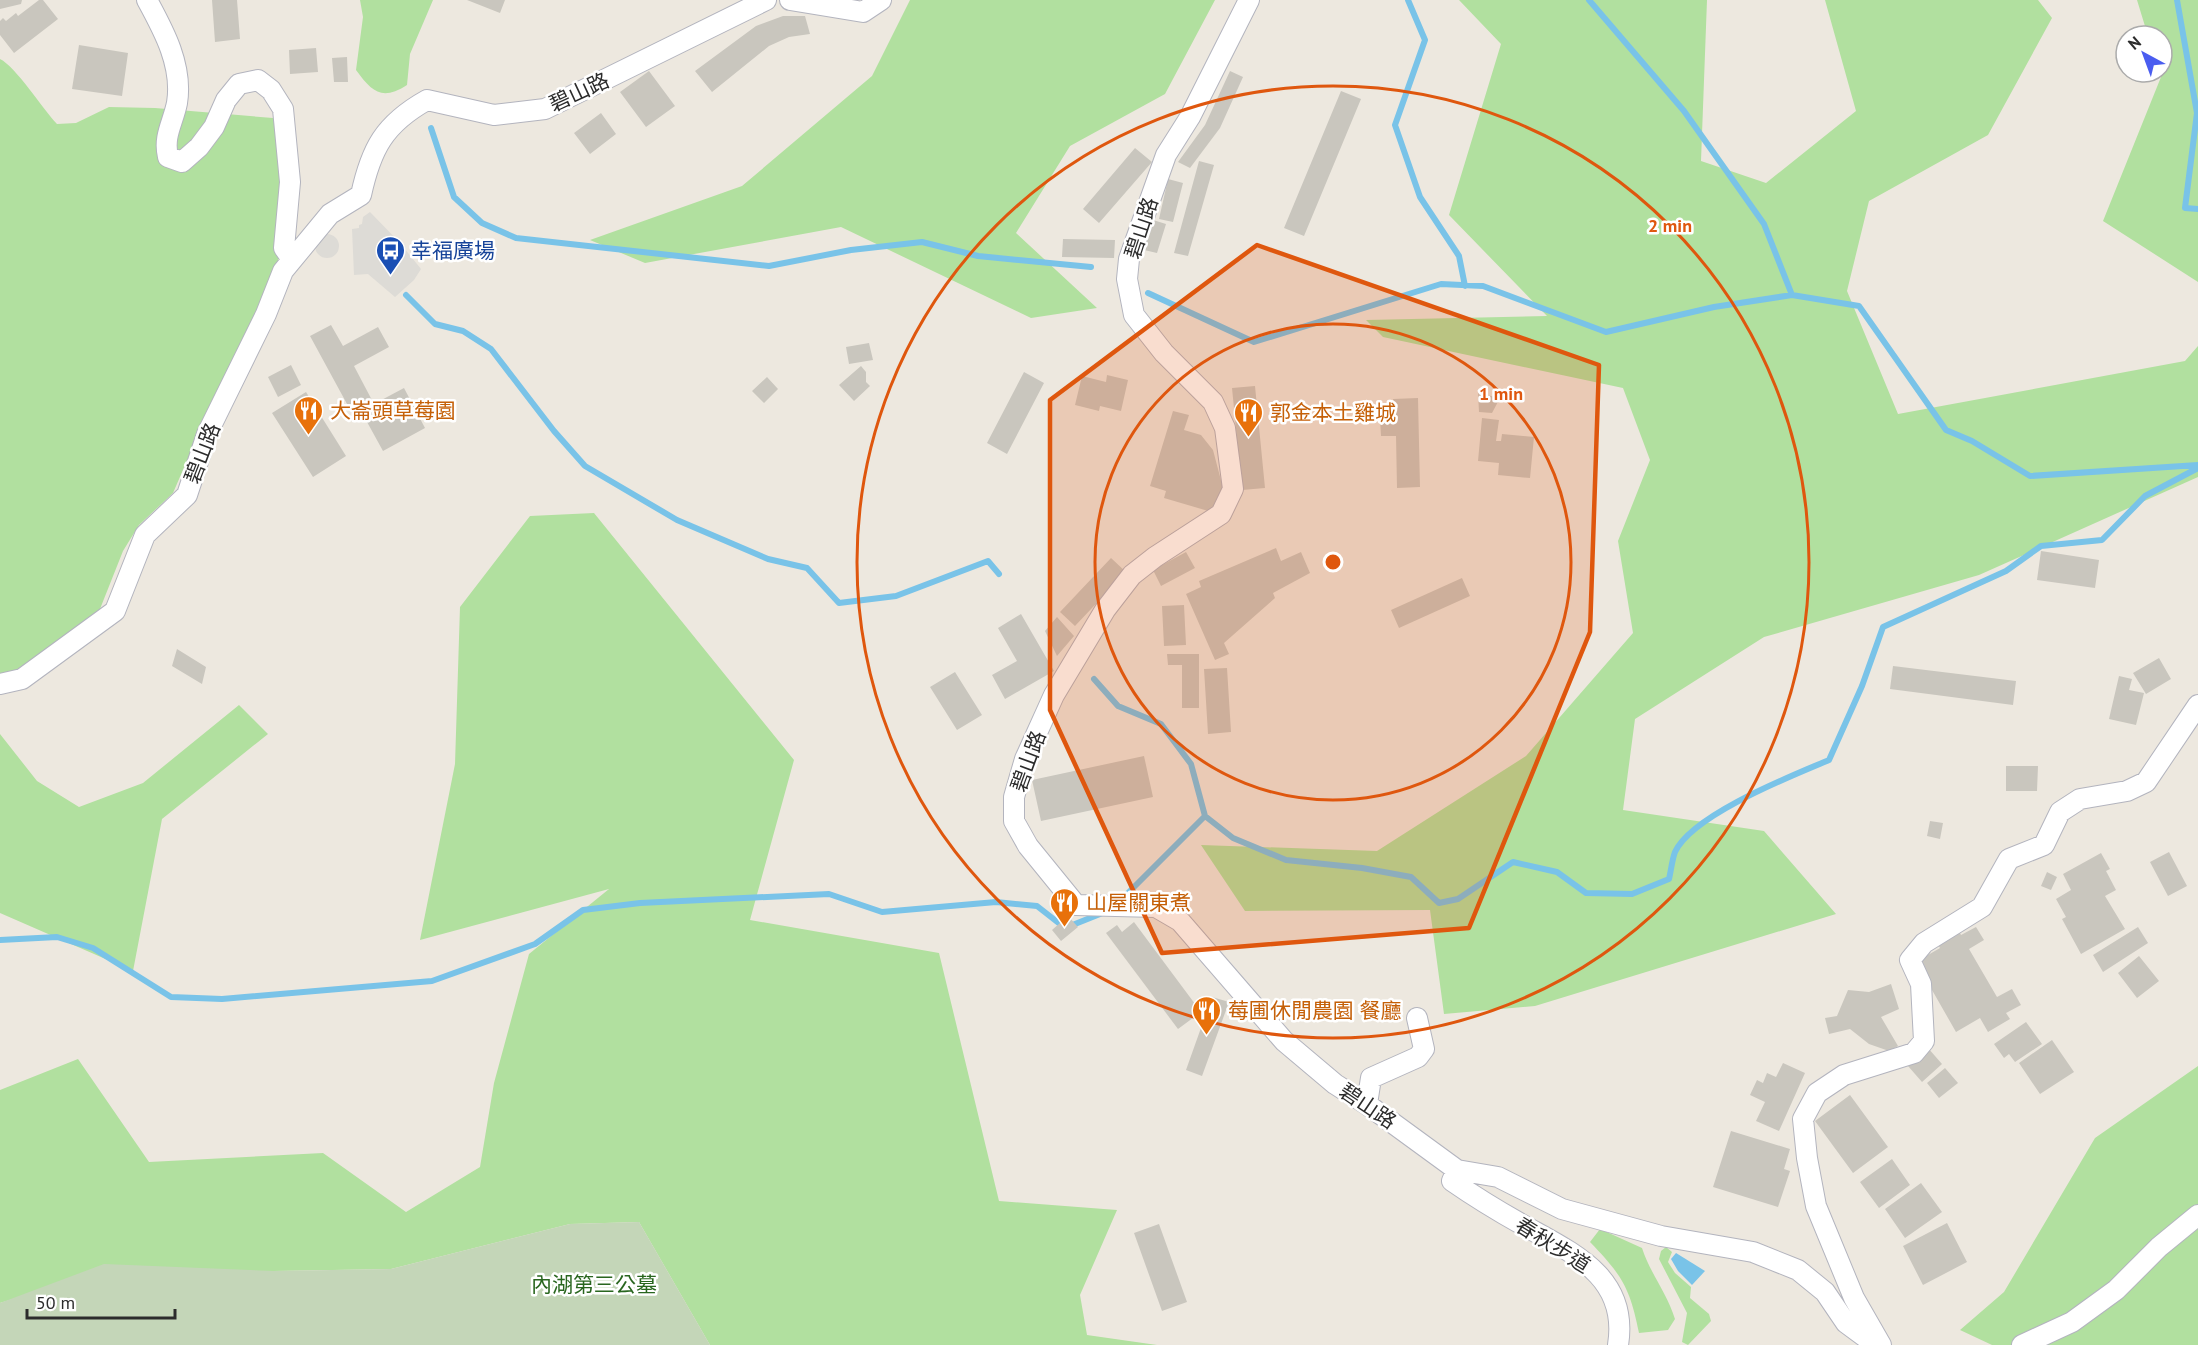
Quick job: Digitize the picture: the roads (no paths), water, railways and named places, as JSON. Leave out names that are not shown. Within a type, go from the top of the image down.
[{"type":"street","points":[[147,0],[168,39],[178,83],[177,102],[165,144],[168,157],[182,162],[199,147],[239,84],[258,80],[271,90],[283,109],[290,182],[284,248],[291,258]]},
{"type":"street","name":"碧山路","points":[[0,684],[22,679],[115,611],[145,535],[187,495],[207,434],[291,258],[330,214],[361,195],[370,156],[383,136],[411,109],[427,100],[494,115],[545,109],[766,0]]},
{"type":"street","points":[[790,0],[863,12],[881,0]]},
{"type":"street","name":"碧山路","points":[[1249,0],[1190,117],[1166,155],[1129,259],[1127,279],[1134,315],[1164,353],[1213,402],[1225,428],[1233,489],[1221,514],[1155,557],[1132,575],[1105,609],[1054,695],[1025,759],[1014,797],[1014,821],[1028,846],[1076,905],[1156,907],[1179,921],[1284,1041],[1335,1084],[1367,1104],[1457,1170],[1498,1176],[1562,1209],[1661,1236],[1753,1252],[1798,1270],[1824,1292],[1846,1323],[1876,1345]]},
{"type":"street","points":[[1881,1345],[1854,1298],[1816,1206],[1806,1158],[1803,1119],[1817,1093],[1844,1076],[1914,1053],[1924,1041],[1925,1023],[1921,984],[1910,960],[1924,944],[1982,907],[2009,859],[2044,844],[2060,812],[2080,799],[2127,791],[2146,782],[2198,705]]},
{"type":"street","points":[[1367,1104],[1371,1078],[1418,1058],[1424,1049],[1417,1018]]},
{"type":"street","name":"春秋步道","points":[[1457,1170],[1452,1181],[1460,1187],[1574,1254],[1594,1269],[1610,1289],[1619,1310],[1621,1327],[1618,1345]]},
{"type":"street","points":[[2022,1345],[2072,1322],[2116,1290],[2159,1247],[2198,1215]]},
{"type":"water","points":[[1676,1253],[1705,1271],[1692,1285],[1678,1271],[1671,1259]]},
{"type":"waterway","points":[[1408,0],[1425,40],[1395,125],[1420,197],[1459,256],[1465,286]]},
{"type":"waterway","points":[[1589,0],[1684,111],[1764,224],[1792,295]]},
{"type":"waterway","points":[[2177,0],[2197,113],[2185,208],[2198,209]]},
{"type":"waterway","points":[[431,128],[454,197],[482,223],[516,238],[769,266],[851,250],[922,242],[978,256],[1091,267]]},
{"type":"waterway","points":[[1148,293],[1254,342],[1441,284],[1483,286],[1606,332],[1714,307],[1792,295],[1859,306],[1946,430],[1972,441],[2030,476],[2198,465]]},
{"type":"waterway","points":[[406,295],[435,324],[463,331],[491,349],[554,431],[585,466],[677,520],[768,559],[807,568],[839,603],[896,596],[988,561],[999,574]]},
{"type":"waterway","points":[[1094,679],[1118,706],[1161,724],[1191,764],[1205,816],[1233,838],[1286,860],[1362,868],[1411,877],[1439,903],[1458,899],[1513,862],[1557,872],[1586,893],[1632,894],[1669,879],[1675,852],[1685,838],[1701,824],[1744,798],[1829,760],[1862,686],[1883,627],[2006,571],[2041,546],[2102,540],[2145,496],[2198,468]]},
{"type":"waterway","points":[[1120,901],[1205,816]]},
{"type":"waterway","points":[[0,940],[57,937],[93,948],[171,997],[222,999],[432,981],[535,944],[583,910],[640,903],[829,894],[882,912],[996,902],[1037,906],[1065,928],[1105,912]]},
{"type":"place","name":"幸福廣場","points":[[390,276]]},
{"type":"place","name":"大崙頭草莓園","points":[[309,436]]},
{"type":"place","name":"郭金本土雞城","points":[[1249,438]]},
{"type":"place","name":"山屋關東煮","points":[[1065,928]]},
{"type":"place","name":"莓圃休閒農園 餐廳","points":[[1207,1036]]},
{"type":"park label","name":"內湖第三公墓","points":[[594,1284]]}]
